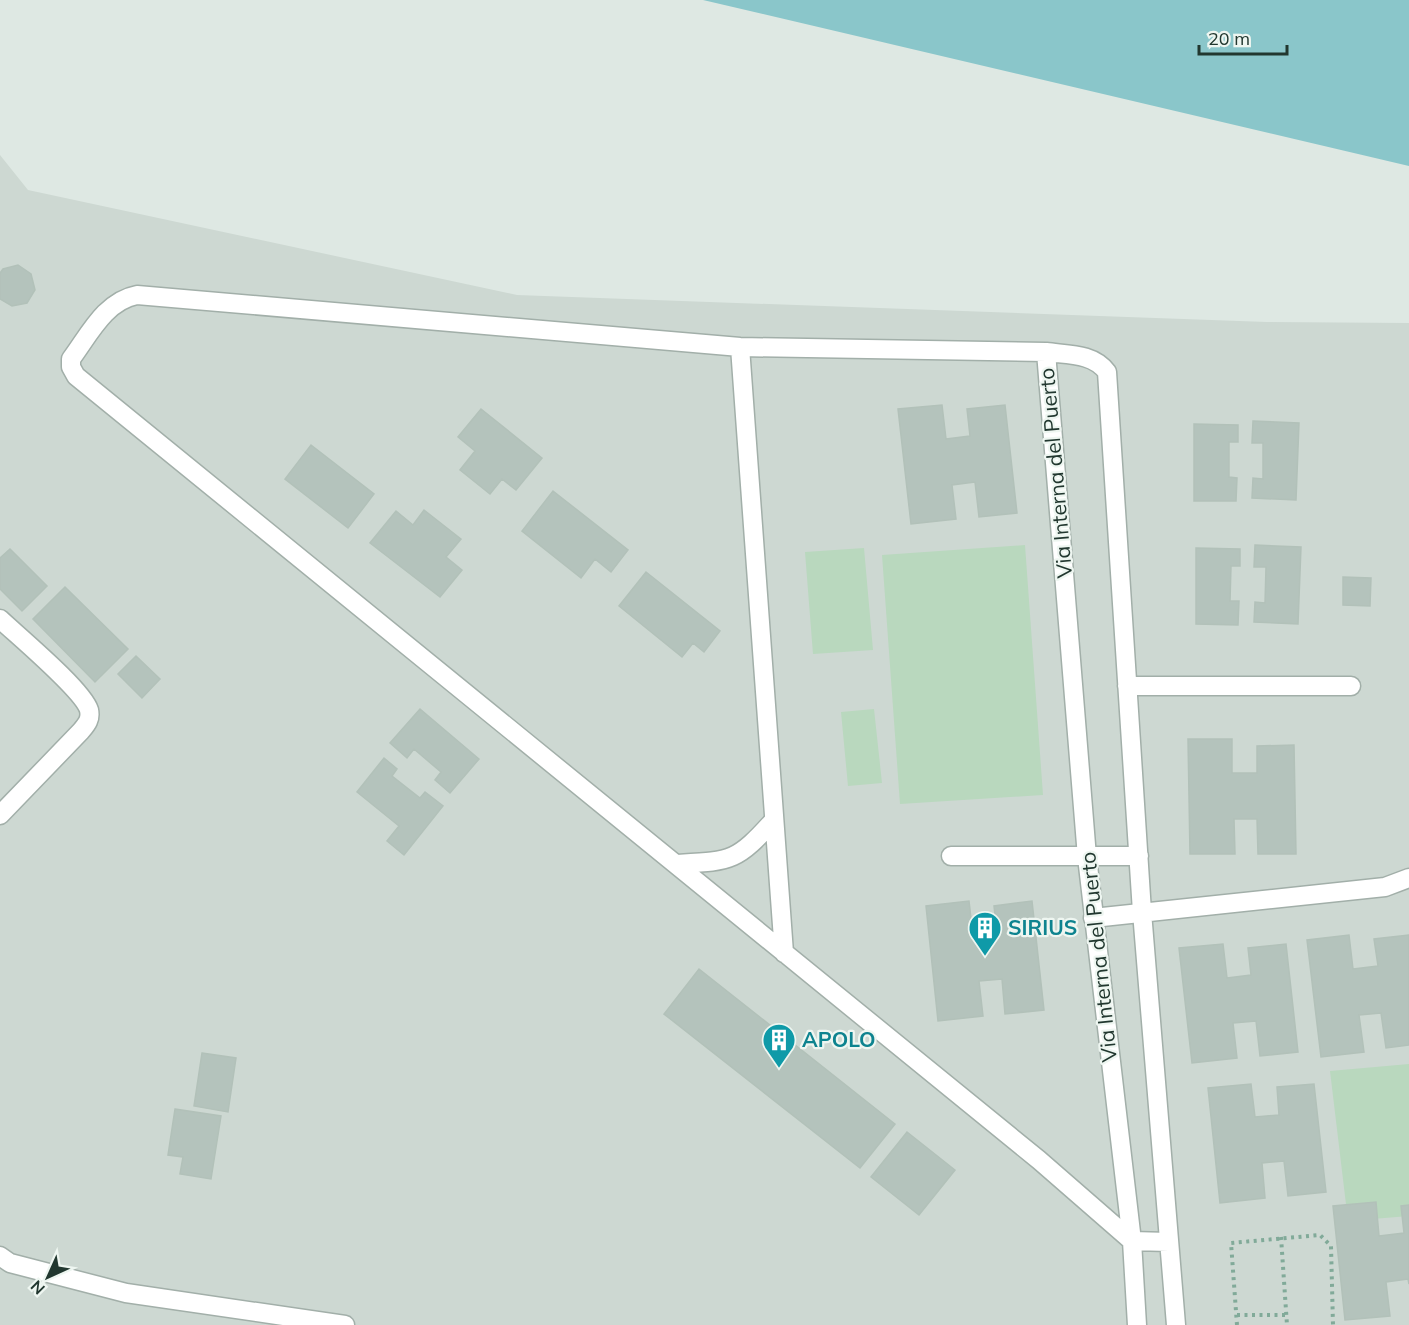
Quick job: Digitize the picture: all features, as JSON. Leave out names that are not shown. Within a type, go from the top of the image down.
[{"type":"street","points":[[1046,352],[740,347],[137,295],[122,298],[111,306],[71,359],[71,367],[76,376],[1039,1160],[1132,1241],[1169,1242]]},
{"type":"street","points":[[740,347],[784,953]]},
{"type":"street","name":"Via Interna del Puerto","points":[[1137,1325],[1132,1241],[1087,857],[1046,352],[1094,359],[1107,372],[1142,912],[1176,1325]]},
{"type":"street","points":[[0,619],[80,695],[90,713],[81,731],[0,815]]},
{"type":"street","points":[[1128,686],[1351,686]]},
{"type":"street","points":[[676,864],[718,862],[733,858],[752,845],[774,820]]},
{"type":"street","points":[[951,856],[1139,856]]},
{"type":"street","points":[[1093,918],[1385,887],[1409,878]]},
{"type":"street","points":[[0,1256],[10,1263],[126,1293],[345,1325]]},
{"type":"path","points":[[1237,1325],[1231,1243],[1320,1235],[1331,1246],[1333,1325]]},
{"type":"path","points":[[1281,1237],[1287,1325]]},
{"type":"path","points":[[1237,1315],[1287,1316]]},
{"type":"shaded area","points":[[0,155],[28,190],[517,295],[1267,322],[1409,323],[1409,1325],[0,1325]]},
{"type":"green space","points":[[1025,545],[1043,795],[900,804],[882,555]]},
{"type":"green space","points":[[864,548],[873,650],[813,654],[805,552]]},
{"type":"green space","points":[[874,709],[882,783],[848,786],[841,712]]},
{"type":"green space","points":[[1409,1064],[1409,1216],[1348,1221],[1330,1071]]},
{"type":"water","points":[[703,0],[1409,0],[1409,166]]},
{"type":"building","points":[[18,265],[31,274],[35,290],[27,303],[12,306],[0,299],[0,273],[3,269]]},
{"type":"building","points":[[942,405],[946,439],[970,436],[967,409],[1005,405],[1017,513],[979,517],[975,482],[952,485],[956,519],[911,524],[898,409]]},
{"type":"building","points":[[481,409],[542,458],[516,490],[502,479],[490,494],[460,470],[475,451],[458,437]]},
{"type":"building","points":[[1253,421],[1299,423],[1296,500],[1252,498],[1253,478],[1263,479],[1263,443],[1252,443]]},
{"type":"building","points":[[1194,424],[1238,425],[1238,442],[1229,442],[1229,477],[1237,478],[1236,501],[1194,501]]},
{"type":"building","points":[[311,445],[374,494],[348,528],[285,479]]},
{"type":"building","points":[[553,491],[628,550],[611,572],[595,559],[581,578],[522,531]]},
{"type":"building","points":[[424,510],[461,539],[446,557],[462,570],[440,597],[370,543],[396,511],[413,525]]},
{"type":"building","points":[[1255,545],[1301,547],[1298,624],[1254,622],[1255,602],[1265,603],[1266,567],[1254,567]]},
{"type":"building","points":[[1196,548],[1240,549],[1240,566],[1231,566],[1230,601],[1239,601],[1238,625],[1196,624]]},
{"type":"building","points":[[10,549],[47,586],[22,611],[0,589],[0,558]]},
{"type":"building","points":[[646,572],[720,631],[704,652],[693,643],[682,657],[619,606]]},
{"type":"building","points":[[1343,577],[1371,578],[1370,606],[1343,605]]},
{"type":"building","points":[[65,587],[128,649],[95,682],[33,619]]},
{"type":"building","points":[[136,656],[160,679],[142,698],[118,674]]},
{"type":"building","points":[[420,709],[479,759],[450,793],[435,780],[441,772],[414,749],[407,758],[390,743]]},
{"type":"building","points":[[1188,739],[1232,739],[1232,773],[1257,773],[1257,746],[1294,745],[1296,854],[1258,854],[1257,819],[1234,819],[1235,854],[1190,854]]},
{"type":"building","points":[[384,758],[397,769],[392,776],[420,798],[425,792],[443,806],[404,855],[387,841],[399,826],[357,792]]},
{"type":"building","name":"SIRIUS","points":[[969,901],[973,936],[997,933],[994,906],[1032,901],[1044,1010],[1005,1014],[1002,979],[979,981],[983,1016],[938,1021],[926,906]]},
{"type":"building","points":[[1349,935],[1353,969],[1378,966],[1374,939],[1409,935],[1409,1045],[1386,1048],[1381,1013],[1359,1015],[1364,1052],[1321,1057],[1307,940]]},
{"type":"building","points":[[1223,944],[1227,978],[1251,975],[1248,948],[1286,944],[1298,1052],[1260,1056],[1256,1021],[1233,1023],[1237,1058],[1192,1063],[1179,948]]},
{"type":"building","name":"APOLO","points":[[699,969],[895,1124],[860,1168],[664,1014]]},
{"type":"building","points":[[202,1053],[236,1058],[228,1112],[194,1106]]},
{"type":"building","points":[[1251,1084],[1255,1117],[1279,1115],[1277,1087],[1314,1084],[1326,1192],[1288,1196],[1284,1161],[1262,1163],[1265,1198],[1220,1203],[1208,1088]]},
{"type":"building","points":[[175,1109],[221,1116],[211,1179],[180,1174],[183,1157],[168,1155]]},
{"type":"building","points":[[907,1132],[955,1170],[919,1215],[871,1177]]},
{"type":"building","points":[[1376,1202],[1379,1236],[1404,1233],[1401,1206],[1409,1205],[1409,1284],[1408,1279],[1386,1282],[1390,1316],[1345,1320],[1333,1206]]},
{"type":"place","name":"SIRIUS","points":[[985,957]]},
{"type":"place","name":"APOLO","points":[[779,1069]]}]
